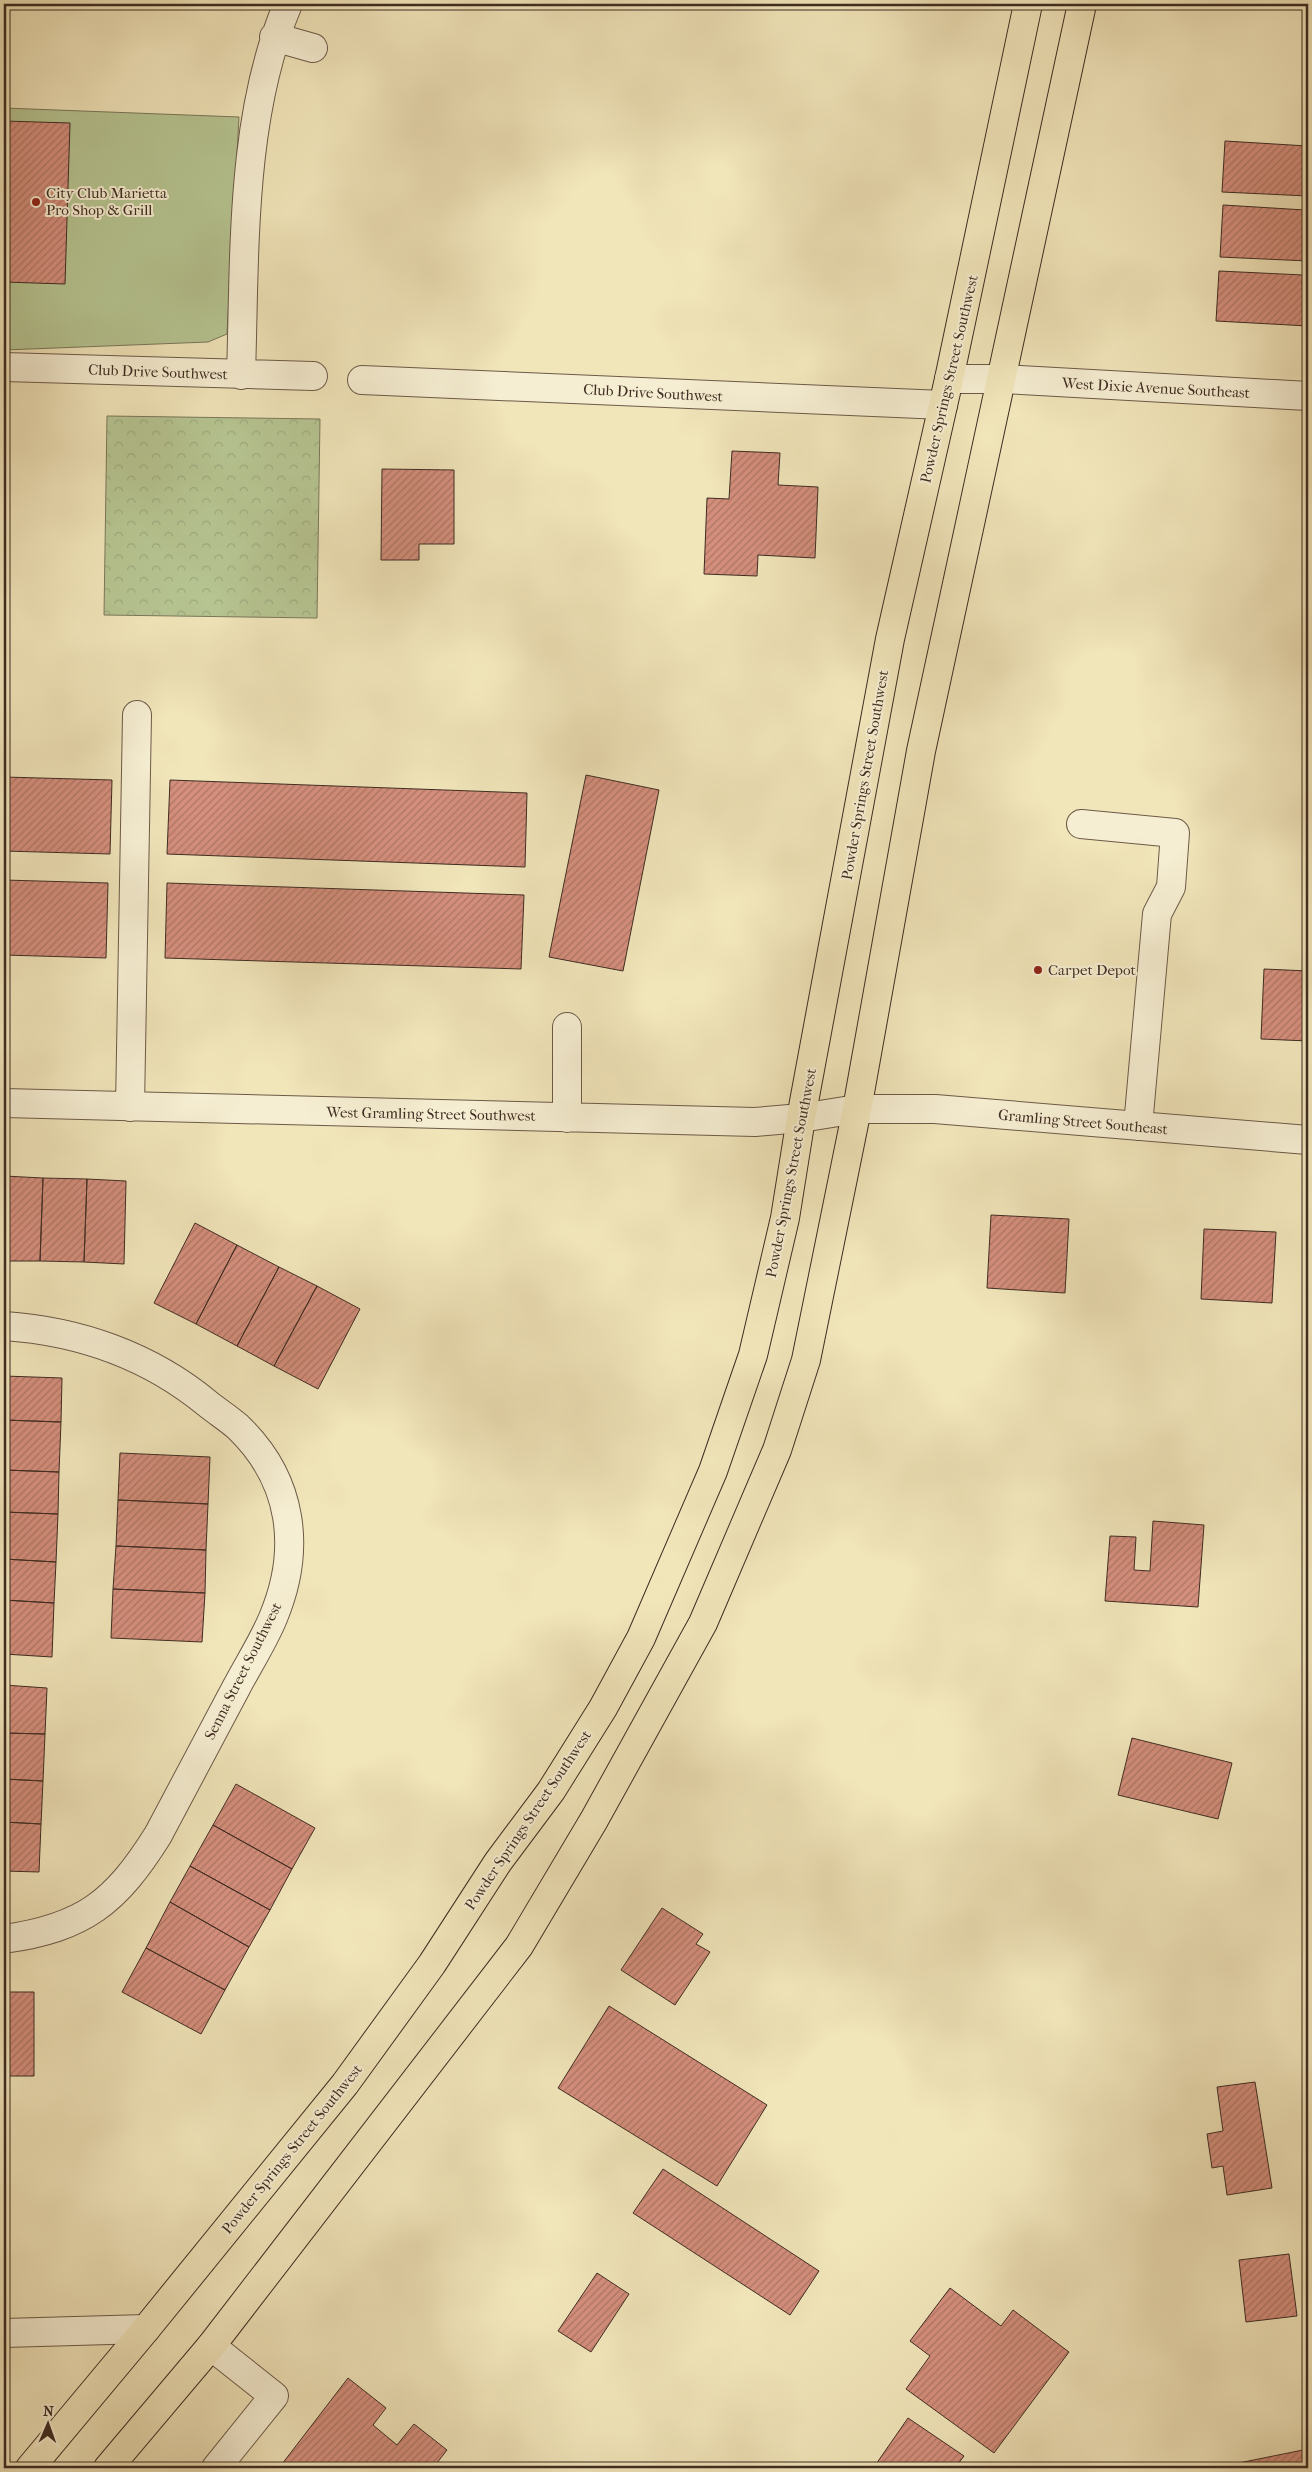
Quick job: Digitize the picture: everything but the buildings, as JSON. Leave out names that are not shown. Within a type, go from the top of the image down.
[{"type":"main road","name":"Powder Springs Street Southwest","points":[[30,2468],[346,2084],[432,1964],[498,1862],[551,1791],[608,1700],[640,1638],[671,1572],[713,1471],[753,1355],[785,1218],[801,1118],[890,639],[949,379],[1028,4]]},
{"type":"main road","points":[[108,2468],[211,2346],[519,1946],[594,1820],[703,1623],[777,1450],[806,1360],[857,1109],[921,752],[960,564],[1003,379],[1082,4]]},
{"type":"street","points":[[241,375],[244,261],[252,152],[261,94],[274,37],[288,4]]},
{"type":"street","points":[[274,37],[313,48]]},
{"type":"street","name":"Club Drive Southwest","points":[[4,367],[313,376]]},
{"type":"street","name":"West Dixie Avenue Southeast","points":[[949,379],[1003,379],[1308,396]]},
{"type":"street","name":"Club Drive Southwest","points":[[362,380],[943,406]]},
{"type":"street","points":[[130,1107],[136,714]]},
{"type":"street","points":[[1081,824],[1175,833],[1171,887],[1157,914],[1138,1126]]},
{"type":"street","points":[[567,1027],[567,1118]]},
{"type":"street","name":"West Gramling Street Southwest","points":[[4,1103],[755,1122],[801,1118],[857,1109]]},
{"type":"street","name":"Gramling Street Southeast","points":[[857,1109],[935,1110],[1308,1140]]},
{"type":"street","name":"Senna Street Southwest","points":[[4,1326],[64,1334],[107,1346],[147,1362],[189,1388],[238,1428],[265,1461],[280,1490],[288,1516],[291,1548],[286,1580],[273,1619],[158,1835],[141,1861],[121,1887],[102,1903],[79,1918],[58,1929],[4,1940]]},
{"type":"street","points":[[4,2333],[146,2329]]},
{"type":"street","points":[[211,2346],[274,2396],[216,2468]]},
{"type":"green space","points":[[4,108],[239,117],[227,334],[208,342],[4,350]]},
{"type":"green space","points":[[107,416],[320,419],[317,618],[104,615]]},
{"type":"place","name":"City Club Marietta Pro Shop & Grill","points":[[36,202]]},
{"type":"place","name":"Carpet Depot","points":[[1038,970]]}]
